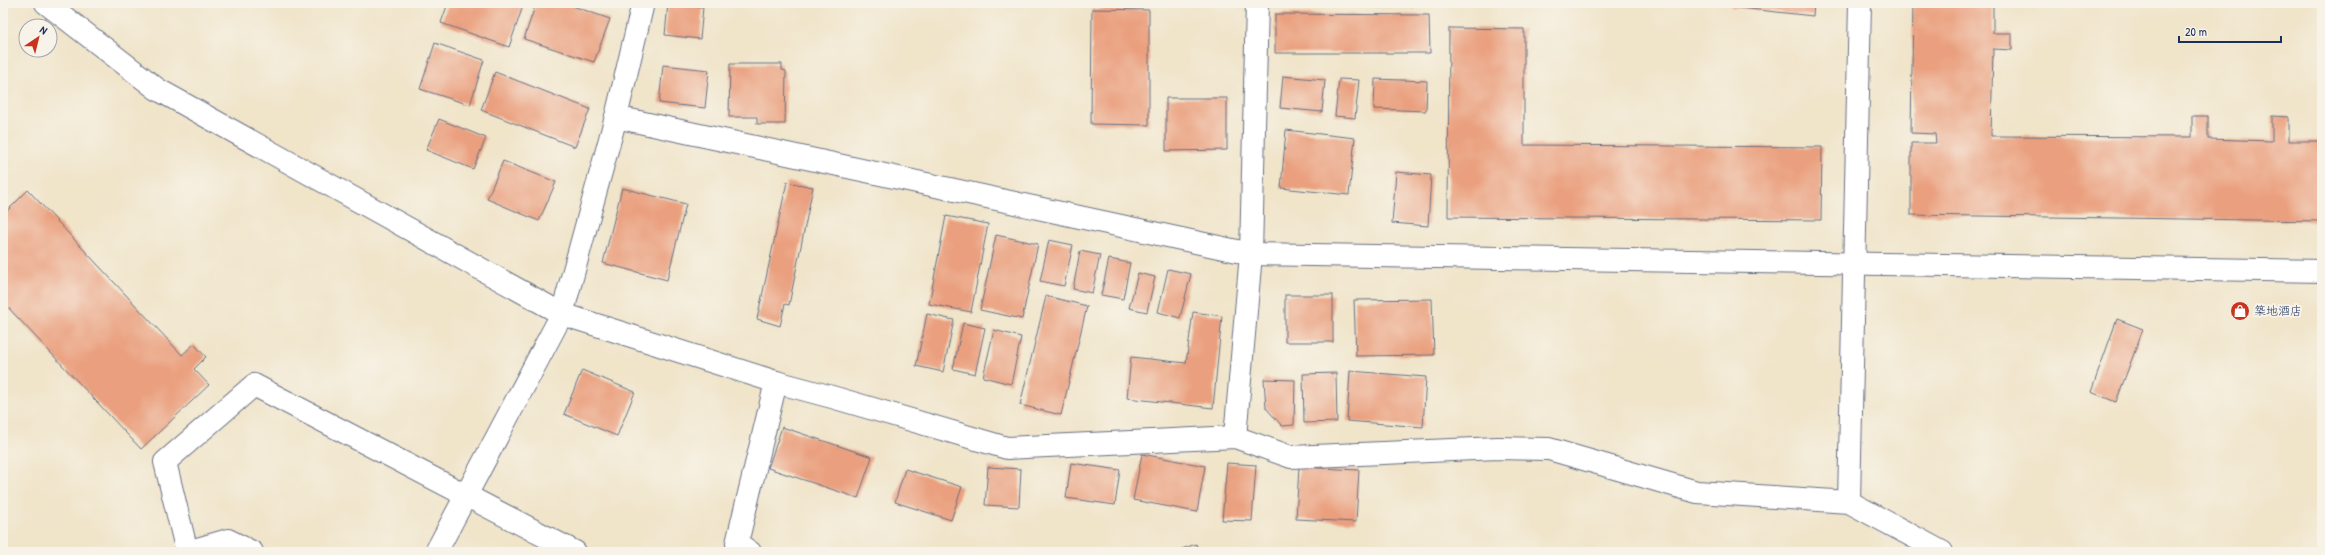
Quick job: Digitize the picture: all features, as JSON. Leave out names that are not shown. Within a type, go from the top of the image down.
[{"type":"street","points":[[46,3],[157,89],[562,314],[776,382],[1007,448],[1235,437],[1291,457],[1498,448],[1549,449],[1697,492],[1849,502],[1942,552]]},
{"type":"street","points":[[436,552],[562,314],[616,117],[643,3]]},
{"type":"street","points":[[1235,437],[1251,254],[1256,3]]},
{"type":"street","points":[[1849,502],[1860,3]]},
{"type":"street","points":[[616,117],[1251,254],[2322,271]]},
{"type":"street","points":[[750,552],[737,543],[776,382]]},
{"type":"street","points":[[252,552],[228,540],[187,552],[165,462],[254,385],[575,552]]},
{"type":"building","points":[[448,3],[524,3],[509,47],[441,23]]},
{"type":"building","points":[[536,3],[564,3],[610,19],[594,62],[524,39]]},
{"type":"building","points":[[668,3],[703,7],[700,39],[665,35]]},
{"type":"building","points":[[1373,3],[1412,3],[1412,6],[1373,7]]},
{"type":"building","points":[[1732,3],[1814,3],[1813,16],[1731,7]]},
{"type":"building","points":[[1913,3],[1993,3],[1993,33],[2012,33],[2012,50],[1993,49],[1991,136],[2192,137],[2192,116],[2208,116],[2208,139],[2272,141],[2272,116],[2289,117],[2289,141],[2322,141],[2322,221],[1911,215],[1911,143],[1936,143],[1935,134],[1911,133]]},
{"type":"building","points":[[1092,9],[1149,10],[1149,125],[1091,124]]},
{"type":"building","points":[[1275,14],[1429,15],[1430,53],[1275,53]]},
{"type":"building","points":[[1449,28],[1524,29],[1524,145],[1822,147],[1821,220],[1448,217]]},
{"type":"building","points":[[435,43],[484,60],[470,105],[420,89]]},
{"type":"building","points":[[730,64],[782,64],[782,70],[786,71],[785,124],[757,124],[757,117],[729,117]]},
{"type":"building","points":[[663,65],[709,70],[705,108],[659,103]]},
{"type":"building","points":[[495,72],[590,109],[575,147],[481,110]]},
{"type":"building","points":[[1283,76],[1325,80],[1322,112],[1280,108]]},
{"type":"building","points":[[1339,79],[1359,80],[1355,118],[1335,116]]},
{"type":"building","points":[[1375,79],[1427,81],[1426,111],[1374,109]]},
{"type":"building","points":[[1166,98],[1227,98],[1227,150],[1166,151]]},
{"type":"building","points":[[439,119],[486,138],[473,169],[426,150]]},
{"type":"building","points":[[1286,130],[1355,138],[1349,195],[1281,188]]},
{"type":"building","points":[[503,161],[556,182],[539,221],[487,199]]},
{"type":"building","points":[[1396,172],[1431,175],[1428,226],[1392,223]]},
{"type":"building","points":[[787,182],[813,187],[789,305],[785,304],[780,326],[757,319]]},
{"type":"building","points":[[622,188],[686,204],[667,280],[603,263]]},
{"type":"building","points":[[28,190],[182,355],[194,344],[206,357],[194,369],[209,385],[141,449],[3,302],[3,215]]},
{"type":"building","points":[[946,216],[988,224],[971,312],[929,304]]},
{"type":"building","points":[[996,235],[1038,244],[1022,319],[980,310]]},
{"type":"building","points":[[1049,240],[1073,245],[1064,286],[1040,281]]},
{"type":"building","points":[[1080,251],[1100,255],[1092,293],[1073,289]]},
{"type":"building","points":[[1109,259],[1130,263],[1123,299],[1101,295]]},
{"type":"building","points":[[1168,269],[1191,274],[1180,318],[1158,312]]},
{"type":"building","points":[[1138,273],[1155,277],[1147,312],[1129,308]]},
{"type":"building","points":[[1285,295],[1333,295],[1333,342],[1285,342]]},
{"type":"building","points":[[1046,296],[1087,306],[1061,415],[1020,405]]},
{"type":"building","points":[[1432,299],[1434,355],[1356,356],[1354,300]]},
{"type":"building","points":[[1193,312],[1222,316],[1213,408],[1127,398],[1131,357],[1186,363]]},
{"type":"building","points":[[927,314],[954,320],[943,372],[916,366]]},
{"type":"building","points":[[2117,319],[2143,329],[2116,402],[2091,392]]},
{"type":"building","points":[[963,323],[985,328],[975,374],[953,369]]},
{"type":"building","points":[[994,330],[1021,337],[1011,384],[983,377]]},
{"type":"building","points":[[582,370],[635,392],[617,436],[564,414]]},
{"type":"building","points":[[1350,371],[1426,377],[1423,427],[1347,421]]},
{"type":"building","points":[[1336,373],[1337,422],[1304,423],[1303,374]]},
{"type":"building","points":[[1264,379],[1295,380],[1294,425],[1282,426],[1266,408]]},
{"type":"building","points":[[782,427],[872,457],[858,498],[768,468]]},
{"type":"building","points":[[1142,454],[1205,466],[1197,512],[1133,500]]},
{"type":"building","points":[[1071,463],[1120,470],[1115,505],[1066,498]]},
{"type":"building","points":[[1227,463],[1256,465],[1252,521],[1222,520]]},
{"type":"building","points":[[988,467],[1021,469],[1019,507],[985,505]]},
{"type":"building","points":[[1299,467],[1359,470],[1356,522],[1296,519]]},
{"type":"building","points":[[905,469],[962,487],[951,520],[895,502]]},
{"type":"building","points":[[1196,544],[1199,552],[1173,552]]},
{"type":"place","name":"築地酒店","points":[[2240,311]]}]
